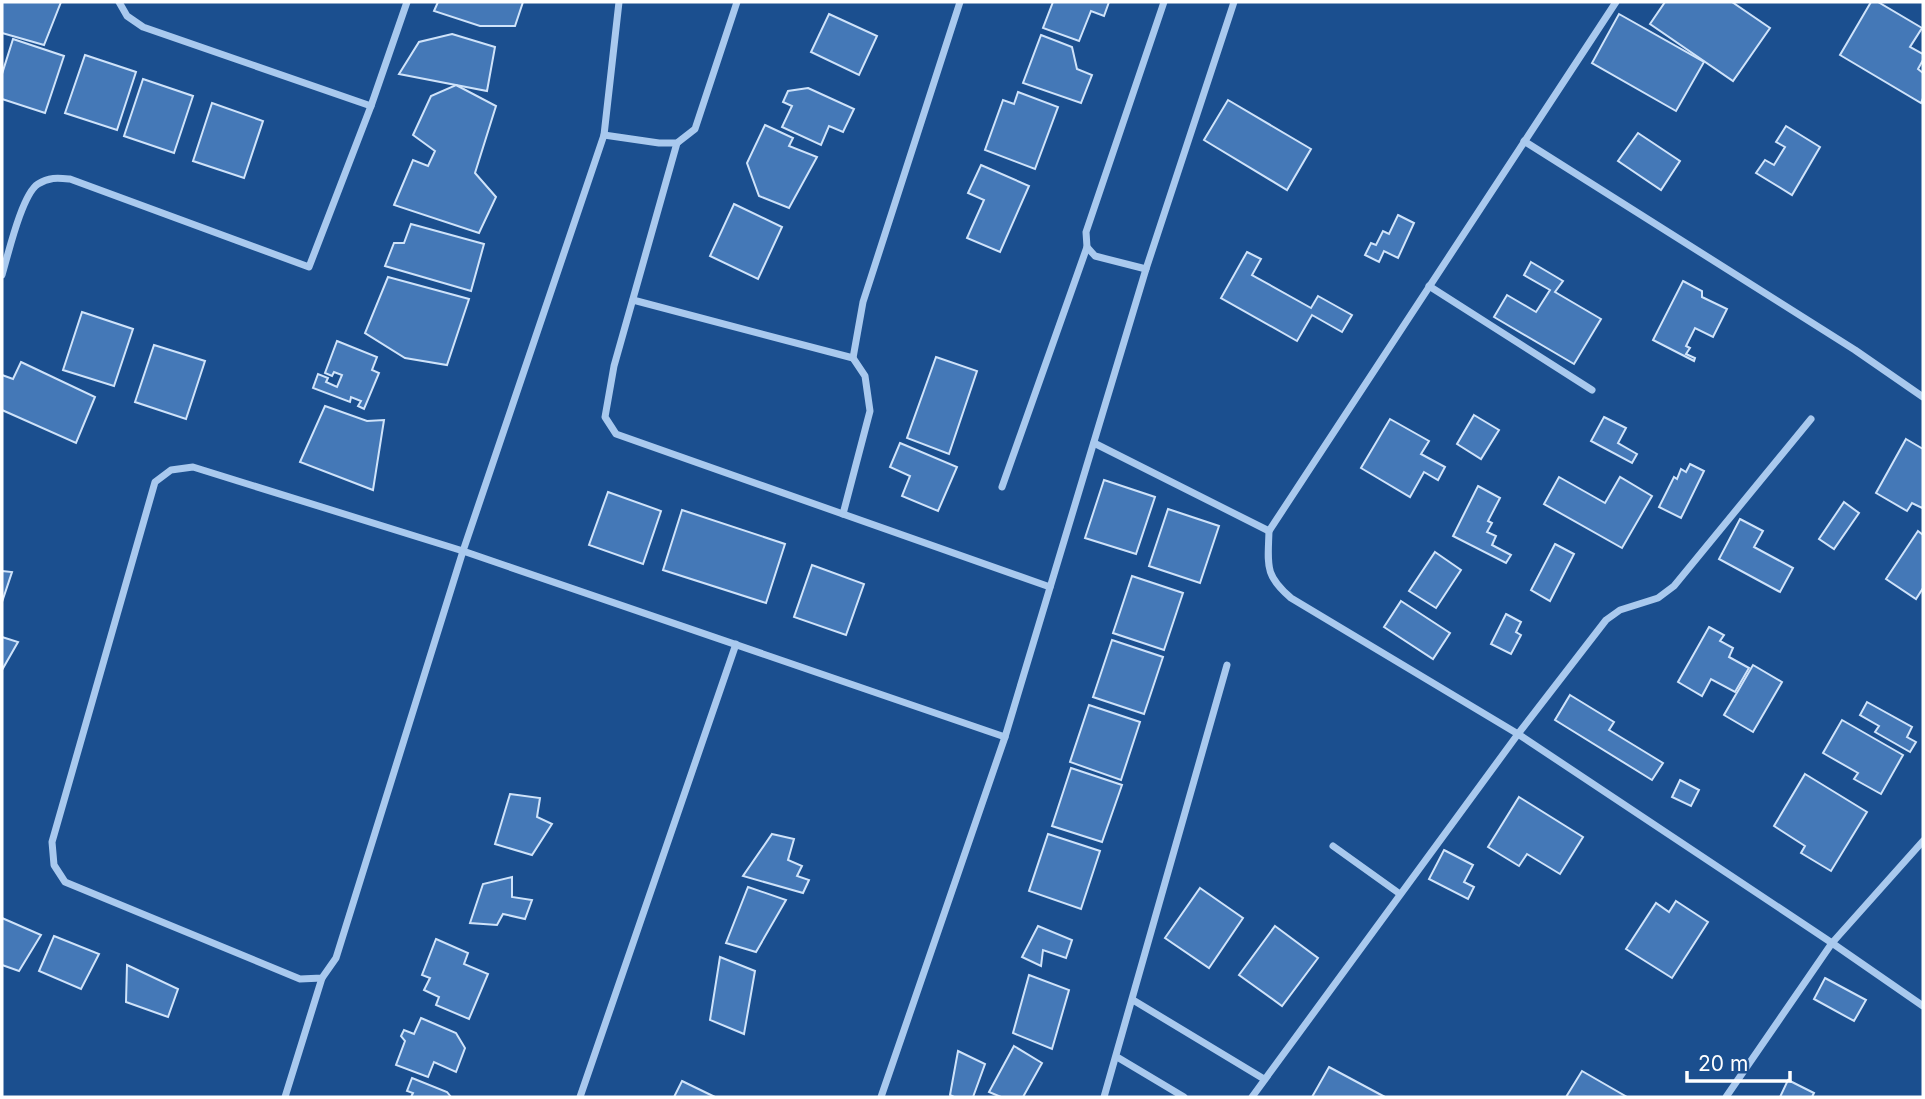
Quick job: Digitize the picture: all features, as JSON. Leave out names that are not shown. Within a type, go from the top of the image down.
[{"type":"street","points":[[119,2],[127,16],[143,27],[372,106]]},
{"type":"street","points":[[2,275],[24,205],[36,185],[52,177],[70,179],[309,267],[372,106],[407,2]]},
{"type":"street","points":[[285,1097],[322,978],[336,958],[463,551],[604,135],[619,2]]},
{"type":"street","points":[[737,2],[695,129],[677,143],[614,366],[605,417],[616,434],[1050,587]]},
{"type":"street","points":[[853,358],[863,302],[960,2]]},
{"type":"street","points":[[1002,487],[1087,247],[1086,232],[1164,2]]},
{"type":"street","points":[[881,1097],[1005,737],[1146,269],[1234,2]]},
{"type":"street","points":[[1616,2],[1269,531],[1268,568],[1276,585],[1292,598],[1518,734],[1923,1006]]},
{"type":"street","points":[[604,135],[677,143]]},
{"type":"street","points":[[1524,141],[1843,342],[1923,397]]},
{"type":"street","points":[[1087,247],[1096,256],[1146,269]]},
{"type":"street","points":[[1429,286],[1592,390]]},
{"type":"street","points":[[633,300],[853,358],[865,376],[870,411],[843,514]]},
{"type":"street","points":[[1252,1097],[1518,734],[1606,620],[1620,610],[1658,598],[1674,586],[1811,419]]},
{"type":"street","points":[[1094,443],[1269,531]]},
{"type":"street","points":[[322,978],[300,979],[65,882],[54,865],[52,842],[155,482],[172,471],[193,467],[463,551],[1005,737]]},
{"type":"street","points":[[580,1097],[736,644]]},
{"type":"street","points":[[1104,1097],[1227,665]]},
{"type":"street","points":[[1726,1097],[1832,943],[1923,841]]},
{"type":"street","points":[[1333,846],[1400,894]]},
{"type":"street","points":[[1133,1000],[1264,1079]]},
{"type":"street","points":[[1117,1057],[1184,1097]]},
{"type":"building","points":[[2,2],[61,2],[44,45],[2,33]]},
{"type":"building","points":[[438,2],[523,2],[515,26],[480,26],[434,11]]},
{"type":"building","points":[[1053,2],[1109,2],[1104,16],[1091,11],[1079,41],[1043,28]]},
{"type":"building","points":[[1665,2],[1732,2],[1770,28],[1733,81],[1650,24]]},
{"type":"building","points":[[1871,2],[1878,2],[1922,28],[1910,47],[1923,54],[1918,69],[1923,73],[1921,103],[1840,55]]},
{"type":"building","points":[[829,14],[877,36],[859,75],[811,52]]},
{"type":"building","points":[[1619,14],[1704,62],[1676,111],[1592,63]]},
{"type":"building","points":[[452,34],[495,47],[487,91],[399,74],[419,42]]},
{"type":"building","points":[[1041,35],[1072,47],[1077,69],[1092,75],[1081,103],[1023,83]]},
{"type":"building","points":[[13,39],[64,56],[45,113],[2,99],[2,74]]},
{"type":"building","points":[[85,55],[136,72],[117,130],[65,113]]},
{"type":"building","points":[[143,79],[193,96],[174,153],[124,136]]},
{"type":"building","points":[[456,85],[496,106],[475,173],[496,197],[479,233],[394,205],[413,160],[428,166],[435,151],[413,135],[431,96]]},
{"type":"building","points":[[808,88],[854,109],[843,132],[829,126],[821,145],[782,127],[792,106],[783,102],[788,91]]},
{"type":"building","points":[[1018,92],[1058,107],[1035,169],[985,150],[1003,100],[1014,104]]},
{"type":"building","points":[[1228,100],[1311,149],[1287,190],[1204,140]]},
{"type":"building","points":[[212,103],[263,121],[244,178],[193,161]]},
{"type":"building","points":[[765,125],[793,138],[789,146],[817,157],[789,208],[759,196],[747,163]]},
{"type":"building","points":[[1786,126],[1820,147],[1792,195],[1756,173],[1765,160],[1774,165],[1785,147],[1776,142]]},
{"type":"building","points":[[1638,133],[1680,161],[1661,190],[1618,161]]},
{"type":"building","points":[[981,165],[1029,186],[1000,252],[967,238],[984,200],[968,193]]},
{"type":"building","points":[[734,204],[782,227],[758,279],[710,256]]},
{"type":"building","points":[[1398,215],[1414,223],[1398,258],[1384,251],[1379,262],[1365,255],[1371,243],[1376,245],[1383,231],[1389,234]]},
{"type":"building","points":[[411,224],[484,244],[471,291],[385,266],[394,243],[404,243]]},
{"type":"building","points":[[1247,252],[1261,259],[1252,275],[1311,308],[1318,296],[1352,315],[1342,332],[1312,315],[1297,341],[1221,298]]},
{"type":"building","points":[[1531,262],[1563,281],[1555,292],[1601,319],[1574,364],[1494,317],[1507,295],[1536,312],[1550,290],[1524,275]]},
{"type":"building","points":[[388,277],[469,299],[447,365],[405,358],[365,333]]},
{"type":"building","points":[[1683,281],[1702,291],[1702,297],[1727,309],[1713,337],[1695,328],[1686,346],[1690,348],[1686,354],[1695,358],[1694,361],[1653,340]]},
{"type":"building","points":[[82,312],[133,329],[114,386],[63,370]]},
{"type":"building","points":[[337,341],[377,357],[372,370],[379,373],[364,409],[358,406],[361,401],[351,397],[350,402],[313,388],[318,374],[328,378],[326,382],[337,387],[342,375],[334,372],[332,376],[325,373]]},
{"type":"building","points":[[154,345],[205,361],[186,419],[135,402]]},
{"type":"building","points":[[936,357],[977,371],[949,454],[907,438]]},
{"type":"building","points":[[21,362],[95,397],[76,443],[2,410],[2,375],[13,379]]},
{"type":"building","points":[[325,406],[367,421],[384,420],[373,490],[300,462]]},
{"type":"building","points":[[1474,415],[1499,430],[1481,459],[1457,444]]},
{"type":"building","points":[[1604,417],[1626,428],[1618,443],[1637,454],[1632,463],[1591,441]]},
{"type":"building","points":[[1390,419],[1429,441],[1421,454],[1445,467],[1438,480],[1424,472],[1410,497],[1361,468]]},
{"type":"building","points":[[1906,439],[1923,449],[1923,506],[1922,508],[1912,503],[1907,511],[1876,493]]},
{"type":"building","points":[[900,443],[957,467],[938,511],[902,496],[910,476],[890,467]]},
{"type":"building","points":[[1690,464],[1704,471],[1681,518],[1659,507],[1674,477],[1677,479],[1681,469],[1686,472]]},
{"type":"building","points":[[1559,477],[1605,503],[1620,477],[1652,496],[1622,548],[1544,504]]},
{"type":"building","points":[[1104,480],[1155,497],[1136,554],[1085,538]]},
{"type":"building","points":[[1478,486],[1500,498],[1488,521],[1492,523],[1487,532],[1496,536],[1492,545],[1511,555],[1506,563],[1453,536]]},
{"type":"building","points":[[608,492],[661,511],[643,564],[589,545]]},
{"type":"building","points":[[1844,502],[1859,513],[1834,549],[1819,539]]},
{"type":"building","points":[[1168,509],[1219,526],[1200,583],[1149,566]]},
{"type":"building","points":[[682,510],[785,544],[766,603],[663,570]]},
{"type":"building","points":[[1740,519],[1763,531],[1754,547],[1793,568],[1780,592],[1719,559]]},
{"type":"building","points":[[1918,531],[1923,535],[1923,588],[1916,599],[1886,579]]},
{"type":"building","points":[[1555,544],[1574,554],[1550,601],[1531,590]]},
{"type":"building","points":[[1435,552],[1461,570],[1436,608],[1409,591]]},
{"type":"building","points":[[812,565],[864,584],[846,635],[794,617]]},
{"type":"building","points":[[2,571],[12,572],[2,602]]},
{"type":"building","points":[[1132,576],[1183,593],[1164,650],[1113,633]]},
{"type":"building","points":[[1401,601],[1450,633],[1433,659],[1384,627]]},
{"type":"building","points":[[1506,614],[1521,622],[1516,632],[1521,635],[1511,654],[1491,644]]},
{"type":"building","points":[[1709,627],[1724,635],[1720,641],[1733,648],[1729,657],[1749,668],[1735,692],[1711,679],[1702,696],[1678,682]]},
{"type":"building","points":[[2,637],[18,642],[2,670]]},
{"type":"building","points":[[1112,640],[1163,657],[1144,714],[1093,697]]},
{"type":"building","points":[[1753,665],[1782,682],[1753,732],[1724,715]]},
{"type":"building","points":[[1570,695],[1614,722],[1609,730],[1663,763],[1652,780],[1555,720]]},
{"type":"building","points":[[1867,702],[1912,727],[1907,737],[1916,742],[1910,752],[1875,732],[1879,726],[1860,715]]},
{"type":"building","points":[[1089,705],[1140,722],[1121,780],[1070,762]]},
{"type":"building","points":[[1842,720],[1903,755],[1881,794],[1854,779],[1858,773],[1823,753]]},
{"type":"building","points":[[1071,768],[1122,785],[1102,842],[1052,826]]},
{"type":"building","points":[[1805,774],[1867,812],[1831,871],[1801,853],[1805,846],[1774,826]]},
{"type":"building","points":[[1680,780],[1699,790],[1691,806],[1672,797]]},
{"type":"building","points":[[510,794],[540,798],[537,817],[552,824],[532,855],[495,844]]},
{"type":"building","points":[[1519,797],[1583,837],[1560,874],[1527,854],[1519,866],[1488,847]]},
{"type":"building","points":[[772,834],[794,839],[788,860],[802,866],[797,876],[809,880],[803,893],[743,876]]},
{"type":"building","points":[[1048,834],[1100,851],[1081,909],[1029,891]]},
{"type":"building","points":[[1444,850],[1473,865],[1464,882],[1474,887],[1468,899],[1429,879]]},
{"type":"building","points":[[512,877],[512,897],[532,900],[525,919],[503,914],[497,925],[470,923],[483,884]]},
{"type":"building","points":[[748,887],[786,900],[756,952],[726,943]]},
{"type":"building","points":[[1200,888],[1243,918],[1209,968],[1165,938]]},
{"type":"building","points":[[1676,901],[1708,922],[1672,978],[1626,949],[1656,903],[1669,912]]},
{"type":"building","points":[[2,918],[41,935],[19,971],[2,965]]},
{"type":"building","points":[[1038,926],[1072,940],[1066,958],[1043,950],[1041,966],[1022,957]]},
{"type":"building","points":[[1275,926],[1318,958],[1282,1006],[1239,975]]},
{"type":"building","points":[[54,936],[99,954],[81,989],[39,971]]},
{"type":"building","points":[[436,939],[468,953],[464,964],[488,974],[469,1019],[436,1005],[439,997],[424,990],[430,978],[422,975]]},
{"type":"building","points":[[720,957],[755,971],[744,1034],[710,1020]]},
{"type":"building","points":[[127,965],[178,989],[168,1017],[126,1002]]},
{"type":"building","points":[[1029,975],[1069,990],[1052,1049],[1013,1033]]},
{"type":"building","points":[[1825,978],[1866,1000],[1854,1021],[1814,999]]},
{"type":"building","points":[[421,1018],[456,1033],[465,1048],[456,1072],[434,1062],[428,1077],[396,1065],[405,1041],[401,1036],[404,1030],[414,1034]]},
{"type":"building","points":[[1014,1046],[1042,1063],[1023,1097],[1001,1097],[989,1092]]},
{"type":"building","points":[[958,1051],[985,1064],[973,1097],[950,1095]]},
{"type":"building","points":[[1329,1067],[1385,1097],[1312,1097]]},
{"type":"building","points":[[1582,1071],[1627,1097],[1566,1097]]},
{"type":"building","points":[[412,1078],[447,1092],[451,1097],[411,1097],[413,1093],[407,1091]]},
{"type":"building","points":[[1788,1080],[1814,1093],[1812,1097],[1780,1097]]},
{"type":"building","points":[[682,1081],[715,1097],[674,1097]]}]
